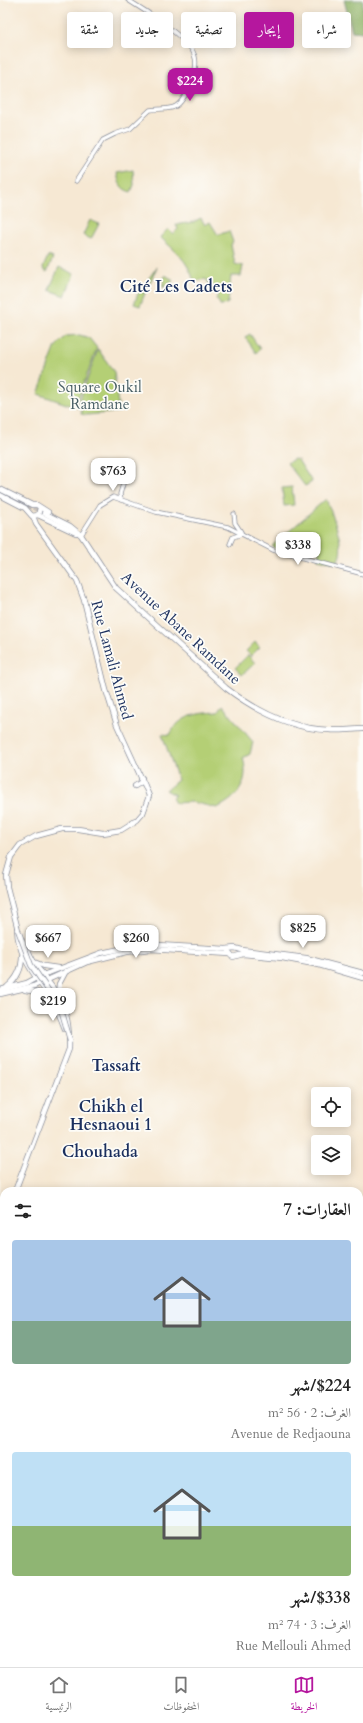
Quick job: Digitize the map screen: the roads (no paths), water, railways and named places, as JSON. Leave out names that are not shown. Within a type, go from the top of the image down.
[{"type":"main road","points":[[0,491],[26,504]]},
{"type":"main road","points":[[0,491],[32,505],[29,507],[28,512]]},
{"type":"main road","points":[[0,495],[23,507],[28,512],[38,515],[81,535]]},
{"type":"main road","name":"Avenue Abane Ramdane","points":[[32,505],[37,505],[80,531],[81,535],[116,588],[241,700],[259,710],[297,725],[328,730],[363,729]]},
{"type":"main road","points":[[38,515],[40,508]]},
{"type":"main road","name":"Rue Lamali Ahmed","points":[[18,928],[7,887],[6,868],[14,852],[28,839],[45,833],[70,828],[103,833],[121,830],[137,820],[143,813],[149,796],[117,725],[106,690],[84,600],[77,581],[34,521],[38,515]]},
{"type":"main road","name":"Rue Lamali Ahmed","points":[[38,515],[37,522],[44,534]]},
{"type":"main road","points":[[33,529],[36,527],[39,528]]},
{"type":"main road","points":[[135,786],[140,783],[142,778]]},
{"type":"main road","points":[[17,1187],[65,1064],[70,1040],[69,1024],[58,995],[28,965],[22,954],[18,940],[18,928]]},
{"type":"main road","points":[[18,928],[70,1040]]},
{"type":"main road","points":[[18,928],[31,965],[61,1009],[70,1040]]},
{"type":"main road","points":[[17,990],[41,979],[61,967],[116,949],[158,945],[230,952]]},
{"type":"main road","points":[[1,991],[111,955],[150,949],[230,952],[235,948],[306,958],[363,973]]},
{"type":"main road","points":[[238,949],[238,955]]},
{"type":"main road","points":[[230,952],[233,957],[238,955],[282,958],[300,961],[363,978]]},
{"type":"main road","points":[[1,991],[10,984],[19,973],[22,963],[22,954]]},
{"type":"main road","points":[[32,961],[44,966],[61,967]]},
{"type":"main road","points":[[58,995],[59,984],[67,970]]},
{"type":"main road","points":[[1,991],[17,990],[37,992],[50,998]]},
{"type":"street","points":[[76,181],[103,140],[130,129],[150,110],[168,109],[180,104],[191,87],[195,74],[196,57],[191,48],[151,14],[128,0]]},
{"type":"street","points":[[121,500],[120,494],[124,484]]},
{"type":"street","points":[[81,535],[100,506],[113,497],[156,512],[228,527],[259,544],[274,550],[363,574]]},
{"type":"street","points":[[234,514],[235,523],[243,534]]},
{"type":"street","points":[[230,544],[233,537],[243,534]]},
{"type":"tunnel","points":[[27,505],[44,513]]},
{"type":"district","name":"Cité Les Cadets","points":[[176,287]]},
{"type":"district","name":"Tassaft","points":[[116,1066]]},
{"type":"district","name":"Chikh el Hesnaoui 1","points":[[111,1116]]},
{"type":"district","name":"Chouhada","points":[[100,1152]]},
{"type":"park label","name":"Square Oukil Ramdane","points":[[100,396]]}]
